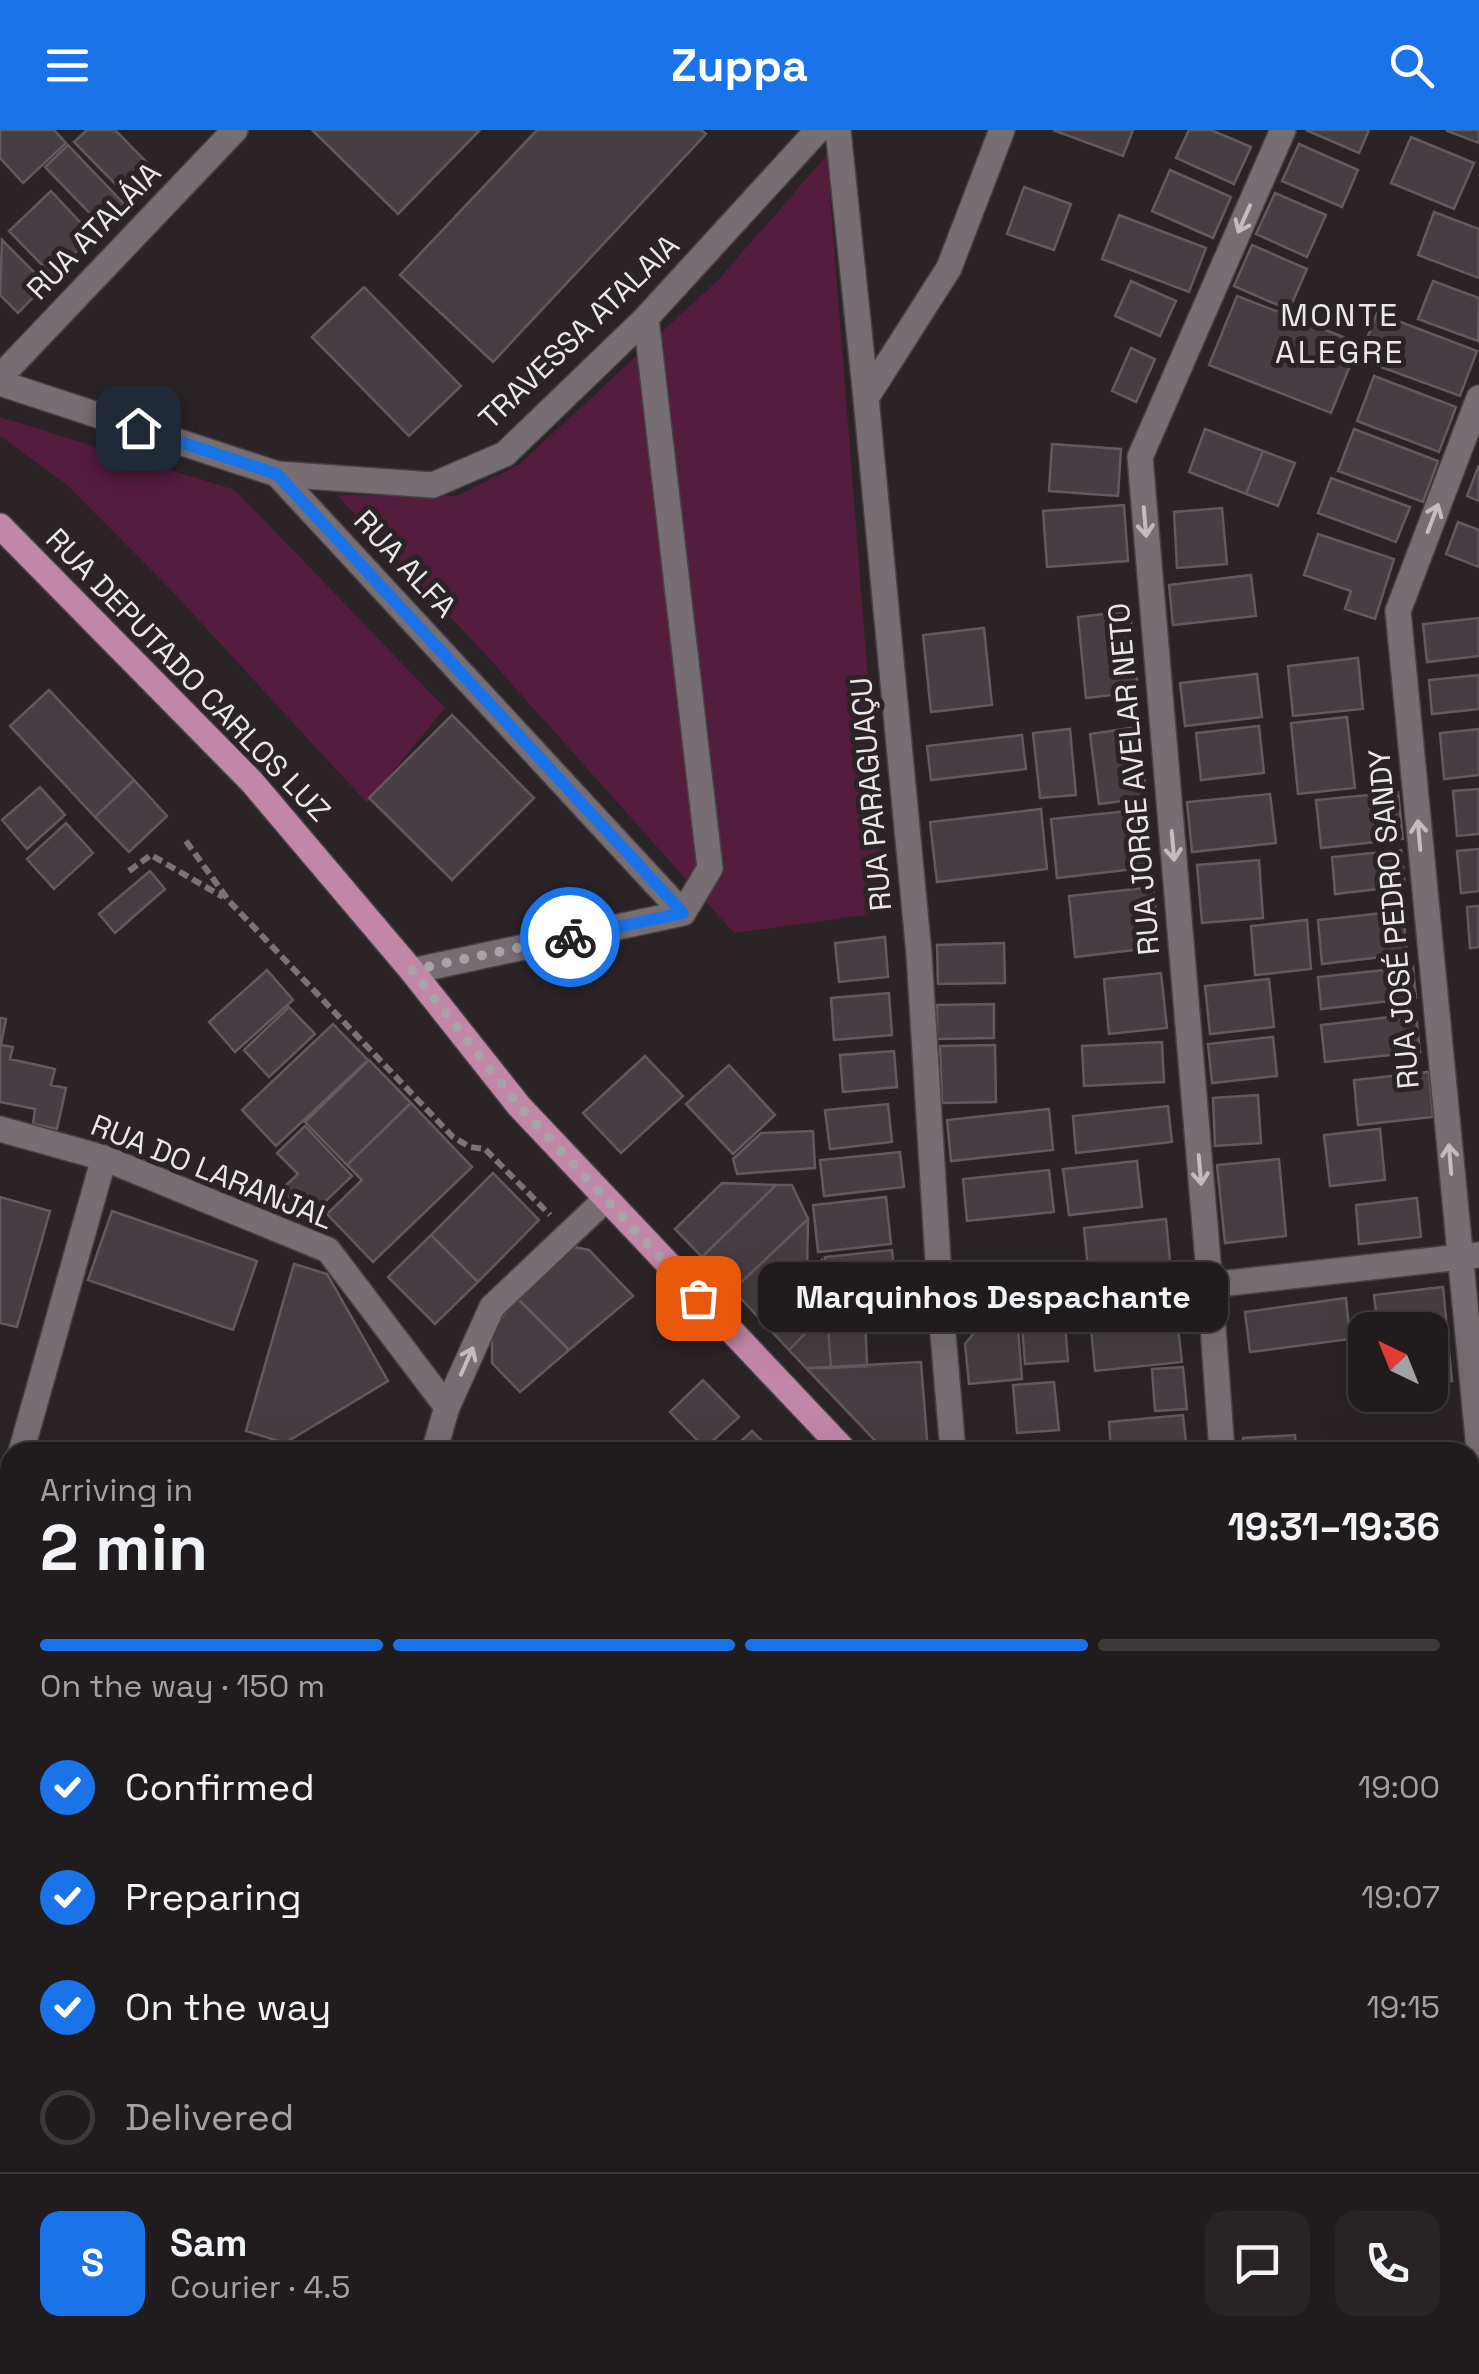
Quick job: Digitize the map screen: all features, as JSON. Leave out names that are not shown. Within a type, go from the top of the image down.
[{"type":"main road","name":"RUA DEPUTADO CARLOS LUZ","points":[[0,526],[252,782],[412,970],[519,1106],[837,1442]]},
{"type":"street","name":"RUA ATALÁIA","points":[[0,380],[235,130]]},
{"type":"street","name":"TRAVESSA ATALAIA","points":[[277,474],[433,485],[504,454],[646,318],[818,130]]},
{"type":"street","name":"RUA PARAGUAÇU","points":[[838,130],[919,954],[951,1442]]},
{"type":"street","points":[[866,398],[948,268],[1002,130]]},
{"type":"street","name":"RUA JORGE AVELAR NETO","points":[[1221,1442],[1140,457],[1283,130]]},
{"type":"street","points":[[412,970],[683,913],[710,868],[646,318]]},
{"type":"street","name":"RUA ALFA","points":[[0,380],[277,474],[683,913]]},
{"type":"street","name":"RUA JOSÉ PEDRO SANDY","points":[[1479,398],[1398,611],[1469,1255],[1479,1442]]},
{"type":"street","name":"RUA DO LARANJAL","points":[[0,1129],[104,1158],[328,1250],[447,1407]]},
{"type":"street","points":[[24,1442],[104,1158]]},
{"type":"street","points":[[437,1442],[447,1407],[492,1307],[606,1199]]},
{"type":"street","points":[[941,1310],[1210,1285],[1469,1255]]},
{"type":"path","points":[[186,842],[229,900],[454,1137],[470,1147],[485,1149],[568,1234]]},
{"type":"path","points":[[129,871],[150,855],[229,900]]},
{"type":"shaded area","points":[[827,155],[886,912],[734,933],[337,495],[457,496],[520,464],[719,279]]},
{"type":"shaded area","points":[[0,417],[235,490],[445,708],[367,803],[172,591],[66,484],[0,436]]},
{"type":"building","points":[[0,130],[54,130],[66,143],[23,183],[0,158]]},
{"type":"building","points":[[87,130],[115,130],[158,174],[132,201],[74,142]]},
{"type":"building","points":[[312,130],[480,130],[398,214]]},
{"type":"building","points":[[537,130],[701,130],[706,134],[493,362],[400,275]]},
{"type":"building","points":[[1053,130],[1133,130],[1123,156]]},
{"type":"building","points":[[1189,130],[1211,130],[1251,147],[1234,184],[1176,158]]},
{"type":"building","points":[[1306,130],[1369,130],[1359,153]]},
{"type":"building","points":[[1479,130],[1479,143],[1447,131]]},
{"type":"building","points":[[1411,137],[1474,163],[1454,209],[1391,183]]},
{"type":"building","points":[[1299,144],[1358,170],[1342,207],[1282,181]]},
{"type":"building","points":[[68,145],[125,205],[103,227],[45,167]]},
{"type":"building","points":[[1170,170],[1231,197],[1213,238],[1152,211]]},
{"type":"building","points":[[1024,187],[1071,204],[1054,250],[1007,234]]},
{"type":"building","points":[[51,191],[93,236],[52,275],[9,231]]},
{"type":"building","points":[[1275,193],[1326,215],[1307,257],[1256,234]]},
{"type":"building","points":[[1434,212],[1479,229],[1479,278],[1418,255]]},
{"type":"building","points":[[1119,215],[1206,248],[1189,292],[1102,259]]},
{"type":"building","points":[[2,240],[46,284],[18,313],[0,295]]},
{"type":"building","points":[[1252,245],[1307,269],[1289,310],[1234,286]]},
{"type":"building","points":[[1131,281],[1176,301],[1160,336],[1115,316]]},
{"type":"building","points":[[1433,281],[1479,298],[1478,341],[1418,319]]},
{"type":"building","points":[[364,287],[461,386],[409,436],[312,337]]},
{"type":"building","points":[[1237,296],[1359,343],[1331,413],[1209,365]]},
{"type":"building","points":[[1377,313],[1477,351],[1460,396],[1359,359]]},
{"type":"building","points":[[1131,348],[1155,359],[1136,402],[1112,391]]},
{"type":"building","points":[[1374,376],[1456,407],[1439,452],[1357,421]]},
{"type":"building","points":[[1205,429],[1263,451],[1246,494],[1189,472]]},
{"type":"building","points":[[1354,429],[1438,461],[1423,502],[1338,471]]},
{"type":"building","points":[[1052,444],[1121,449],[1118,496],[1049,491]]},
{"type":"building","points":[[1263,451],[1295,463],[1278,506],[1246,494]]},
{"type":"building","points":[[1479,465],[1479,501],[1467,496]]},
{"type":"building","points":[[1331,478],[1410,507],[1396,542],[1318,513]]},
{"type":"building","points":[[1124,505],[1128,561],[1047,567],[1043,511]]},
{"type":"building","points":[[1222,508],[1227,564],[1177,568],[1174,512]]},
{"type":"building","points":[[1458,522],[1479,530],[1479,567],[1446,554]]},
{"type":"building","points":[[1318,534],[1394,559],[1375,619],[1345,609],[1351,591],[1304,575]]},
{"type":"building","points":[[1251,575],[1256,616],[1173,625],[1169,585]]},
{"type":"building","points":[[1130,611],[1138,692],[1086,698],[1078,617]]},
{"type":"building","points":[[1479,618],[1479,656],[1427,662],[1423,624]]},
{"type":"building","points":[[984,628],[992,705],[931,712],[923,635]]},
{"type":"building","points":[[1358,658],[1363,709],[1293,716],[1288,666]]},
{"type":"building","points":[[1257,674],[1262,717],[1185,726],[1180,683]]},
{"type":"building","points":[[1479,675],[1479,709],[1432,714],[1429,680]]},
{"type":"building","points":[[49,690],[134,780],[95,817],[10,726]]},
{"type":"building","points":[[452,715],[534,798],[452,880],[369,798]]},
{"type":"building","points":[[1347,717],[1355,788],[1298,794],[1291,723]]},
{"type":"building","points":[[1259,726],[1264,773],[1201,780],[1196,733]]},
{"type":"building","points":[[1138,727],[1147,798],[1099,804],[1090,734]]},
{"type":"building","points":[[1070,729],[1076,795],[1040,798],[1033,733]]},
{"type":"building","points":[[1479,729],[1479,775],[1444,779],[1440,733]]},
{"type":"building","points":[[1022,735],[1026,769],[931,780],[927,746]]},
{"type":"building","points":[[134,780],[167,816],[129,852],[95,817]]},
{"type":"building","points":[[40,787],[65,815],[27,849],[2,820]]},
{"type":"building","points":[[1479,789],[1479,834],[1457,836],[1453,791]]},
{"type":"building","points":[[1398,792],[1403,839],[1321,848],[1316,800]]},
{"type":"building","points":[[1270,794],[1276,843],[1192,852],[1187,802]]},
{"type":"building","points":[[1041,809],[1047,869],[937,882],[930,822]]},
{"type":"building","points":[[1146,809],[1152,867],[1057,878],[1051,819]]},
{"type":"building","points":[[66,823],[93,853],[54,889],[27,859]]},
{"type":"building","points":[[1479,849],[1479,891],[1461,893],[1457,851]]},
{"type":"building","points":[[1401,850],[1405,886],[1335,894],[1332,857]]},
{"type":"building","points":[[1259,860],[1263,918],[1202,923],[1197,865]]},
{"type":"building","points":[[150,871],[165,889],[115,933],[99,914]]},
{"type":"building","points":[[1153,887],[1160,947],[1075,957],[1069,896]]},
{"type":"building","points":[[1479,906],[1479,947],[1470,948],[1467,907]]},
{"type":"building","points":[[1403,911],[1407,954],[1322,964],[1318,920]]},
{"type":"building","points":[[1307,920],[1311,969],[1255,975],[1251,926]]},
{"type":"building","points":[[885,937],[888,977],[839,982],[835,943]]},
{"type":"building","points":[[1004,943],[1005,983],[938,984],[937,945]]},
{"type":"building","points":[[1413,967],[1416,998],[1321,1009],[1318,977]]},
{"type":"building","points":[[267,970],[293,1000],[235,1052],[209,1022]]},
{"type":"building","points":[[1161,973],[1167,1028],[1109,1034],[1104,979]]},
{"type":"building","points":[[1269,979],[1274,1027],[1210,1034],[1205,986]]},
{"type":"building","points":[[889,993],[892,1035],[834,1040],[831,998]]},
{"type":"building","points":[[994,1004],[994,1038],[937,1039],[937,1005]]},
{"type":"building","points":[[289,1007],[315,1034],[269,1077],[244,1050]]},
{"type":"building","points":[[1416,1014],[1420,1052],[1325,1062],[1321,1025]]},
{"type":"building","points":[[0,1018],[6,1019],[1,1045],[13,1047],[10,1059],[55,1069],[51,1085],[66,1088],[57,1129],[33,1124],[35,1109],[0,1102]]},
{"type":"building","points":[[333,1024],[368,1060],[276,1146],[242,1110]]},
{"type":"building","points":[[1273,1037],[1277,1076],[1212,1083],[1208,1044]]},
{"type":"building","points":[[1162,1042],[1164,1082],[1084,1086],[1082,1046]]},
{"type":"building","points":[[995,1045],[996,1102],[942,1103],[940,1046]]},
{"type":"building","points":[[894,1051],[897,1087],[843,1092],[840,1055]]},
{"type":"building","points":[[645,1056],[683,1096],[621,1153],[583,1113]]},
{"type":"building","points":[[369,1060],[411,1103],[347,1165],[305,1122]]},
{"type":"building","points":[[729,1065],[775,1115],[733,1154],[686,1104]]},
{"type":"building","points":[[1429,1072],[1433,1117],[1358,1125],[1354,1080]]},
{"type":"building","points":[[1258,1095],[1261,1143],[1215,1146],[1213,1098]]},
{"type":"building","points":[[411,1103],[472,1167],[373,1262],[327,1214],[362,1180],[347,1165]]},
{"type":"building","points":[[888,1104],[892,1142],[830,1149],[825,1110]]},
{"type":"building","points":[[1168,1106],[1172,1142],[1076,1153],[1073,1116]]},
{"type":"building","points":[[1049,1109],[1053,1150],[951,1161],[947,1120]]},
{"type":"building","points":[[305,1126],[352,1176],[309,1217],[282,1189],[298,1174],[277,1153]]},
{"type":"building","points":[[1380,1129],[1385,1180],[1330,1186],[1324,1135]]},
{"type":"building","points":[[813,1131],[815,1168],[737,1174],[733,1159],[761,1133]]},
{"type":"building","points":[[900,1152],[904,1187],[824,1196],[820,1160]]},
{"type":"building","points":[[1279,1159],[1286,1236],[1225,1243],[1217,1165]]},
{"type":"building","points":[[1137,1161],[1142,1207],[1069,1215],[1063,1169]]},
{"type":"building","points":[[1049,1170],[1054,1212],[967,1221],[963,1179]]},
{"type":"building","points":[[493,1173],[539,1220],[478,1282],[431,1235]]},
{"type":"building","points":[[722,1183],[776,1185],[702,1257],[675,1229]]},
{"type":"building","points":[[776,1185],[792,1185],[808,1219],[733,1290],[702,1257]]},
{"type":"building","points":[[0,1197],[50,1211],[17,1327],[0,1323]]},
{"type":"building","points":[[886,1197],[891,1244],[818,1252],[813,1205]]},
{"type":"building","points":[[1417,1198],[1421,1237],[1359,1244],[1356,1205]]},
{"type":"building","points":[[112,1211],[257,1261],[233,1330],[88,1280]]},
{"type":"building","points":[[808,1219],[807,1272],[822,1260],[827,1311],[789,1350],[733,1290]]},
{"type":"building","points":[[1166,1219],[1170,1261],[1088,1269],[1084,1228]]},
{"type":"building","points":[[431,1235],[478,1282],[435,1324],[388,1277]]},
{"type":"building","points":[[570,1246],[589,1250],[633,1296],[569,1350],[516,1297]]},
{"type":"building","points":[[892,1250],[897,1298],[830,1306],[825,1257]]},
{"type":"building","points":[[294,1264],[327,1274],[388,1381],[287,1442],[246,1431]]},
{"type":"building","points":[[1443,1287],[1445,1312],[1376,1312],[1374,1295]]},
{"type":"building","points":[[516,1297],[569,1350],[520,1392],[492,1363],[492,1332]]},
{"type":"building","points":[[1346,1298],[1348,1339],[1250,1352],[1245,1312]]},
{"type":"building","points":[[827,1311],[865,1312],[867,1366],[831,1368]]},
{"type":"building","points":[[827,1311],[831,1368],[806,1368],[789,1350]]},
{"type":"building","points":[[1177,1319],[1182,1362],[1095,1371],[1091,1328]]},
{"type":"building","points":[[1065,1323],[1068,1361],[1025,1364],[1022,1326]]},
{"type":"building","points":[[1018,1328],[1022,1379],[969,1384],[965,1344],[974,1333]]},
{"type":"building","points":[[1448,1341],[1452,1381],[1448,1381]]},
{"type":"building","points":[[921,1362],[927,1442],[876,1442],[806,1368]]},
{"type":"building","points":[[1183,1367],[1187,1409],[1155,1411],[1152,1369]]},
{"type":"building","points":[[703,1380],[739,1417],[712,1442],[699,1442],[670,1412]]},
{"type":"building","points":[[1054,1382],[1059,1430],[1017,1433],[1013,1385]]},
{"type":"building","points":[[1183,1415],[1186,1442],[1110,1442],[1109,1422]]},
{"type":"building","points":[[752,1431],[763,1442],[740,1442]]},
{"type":"building","points":[[1295,1435],[1295,1442],[1243,1442],[1243,1438]]},
{"type":"way so far","points":[[570,937],[412,970],[519,1106],[698,1298]]},
{"type":"place","name":"Marquinhos Despachante","points":[[698,1298]]},
{"type":"district","name":"MONTE ALEGRE","points":[[1340,334]]},
{"type":"route","points":[[138,428],[277,474],[683,913],[570,937]]}]
